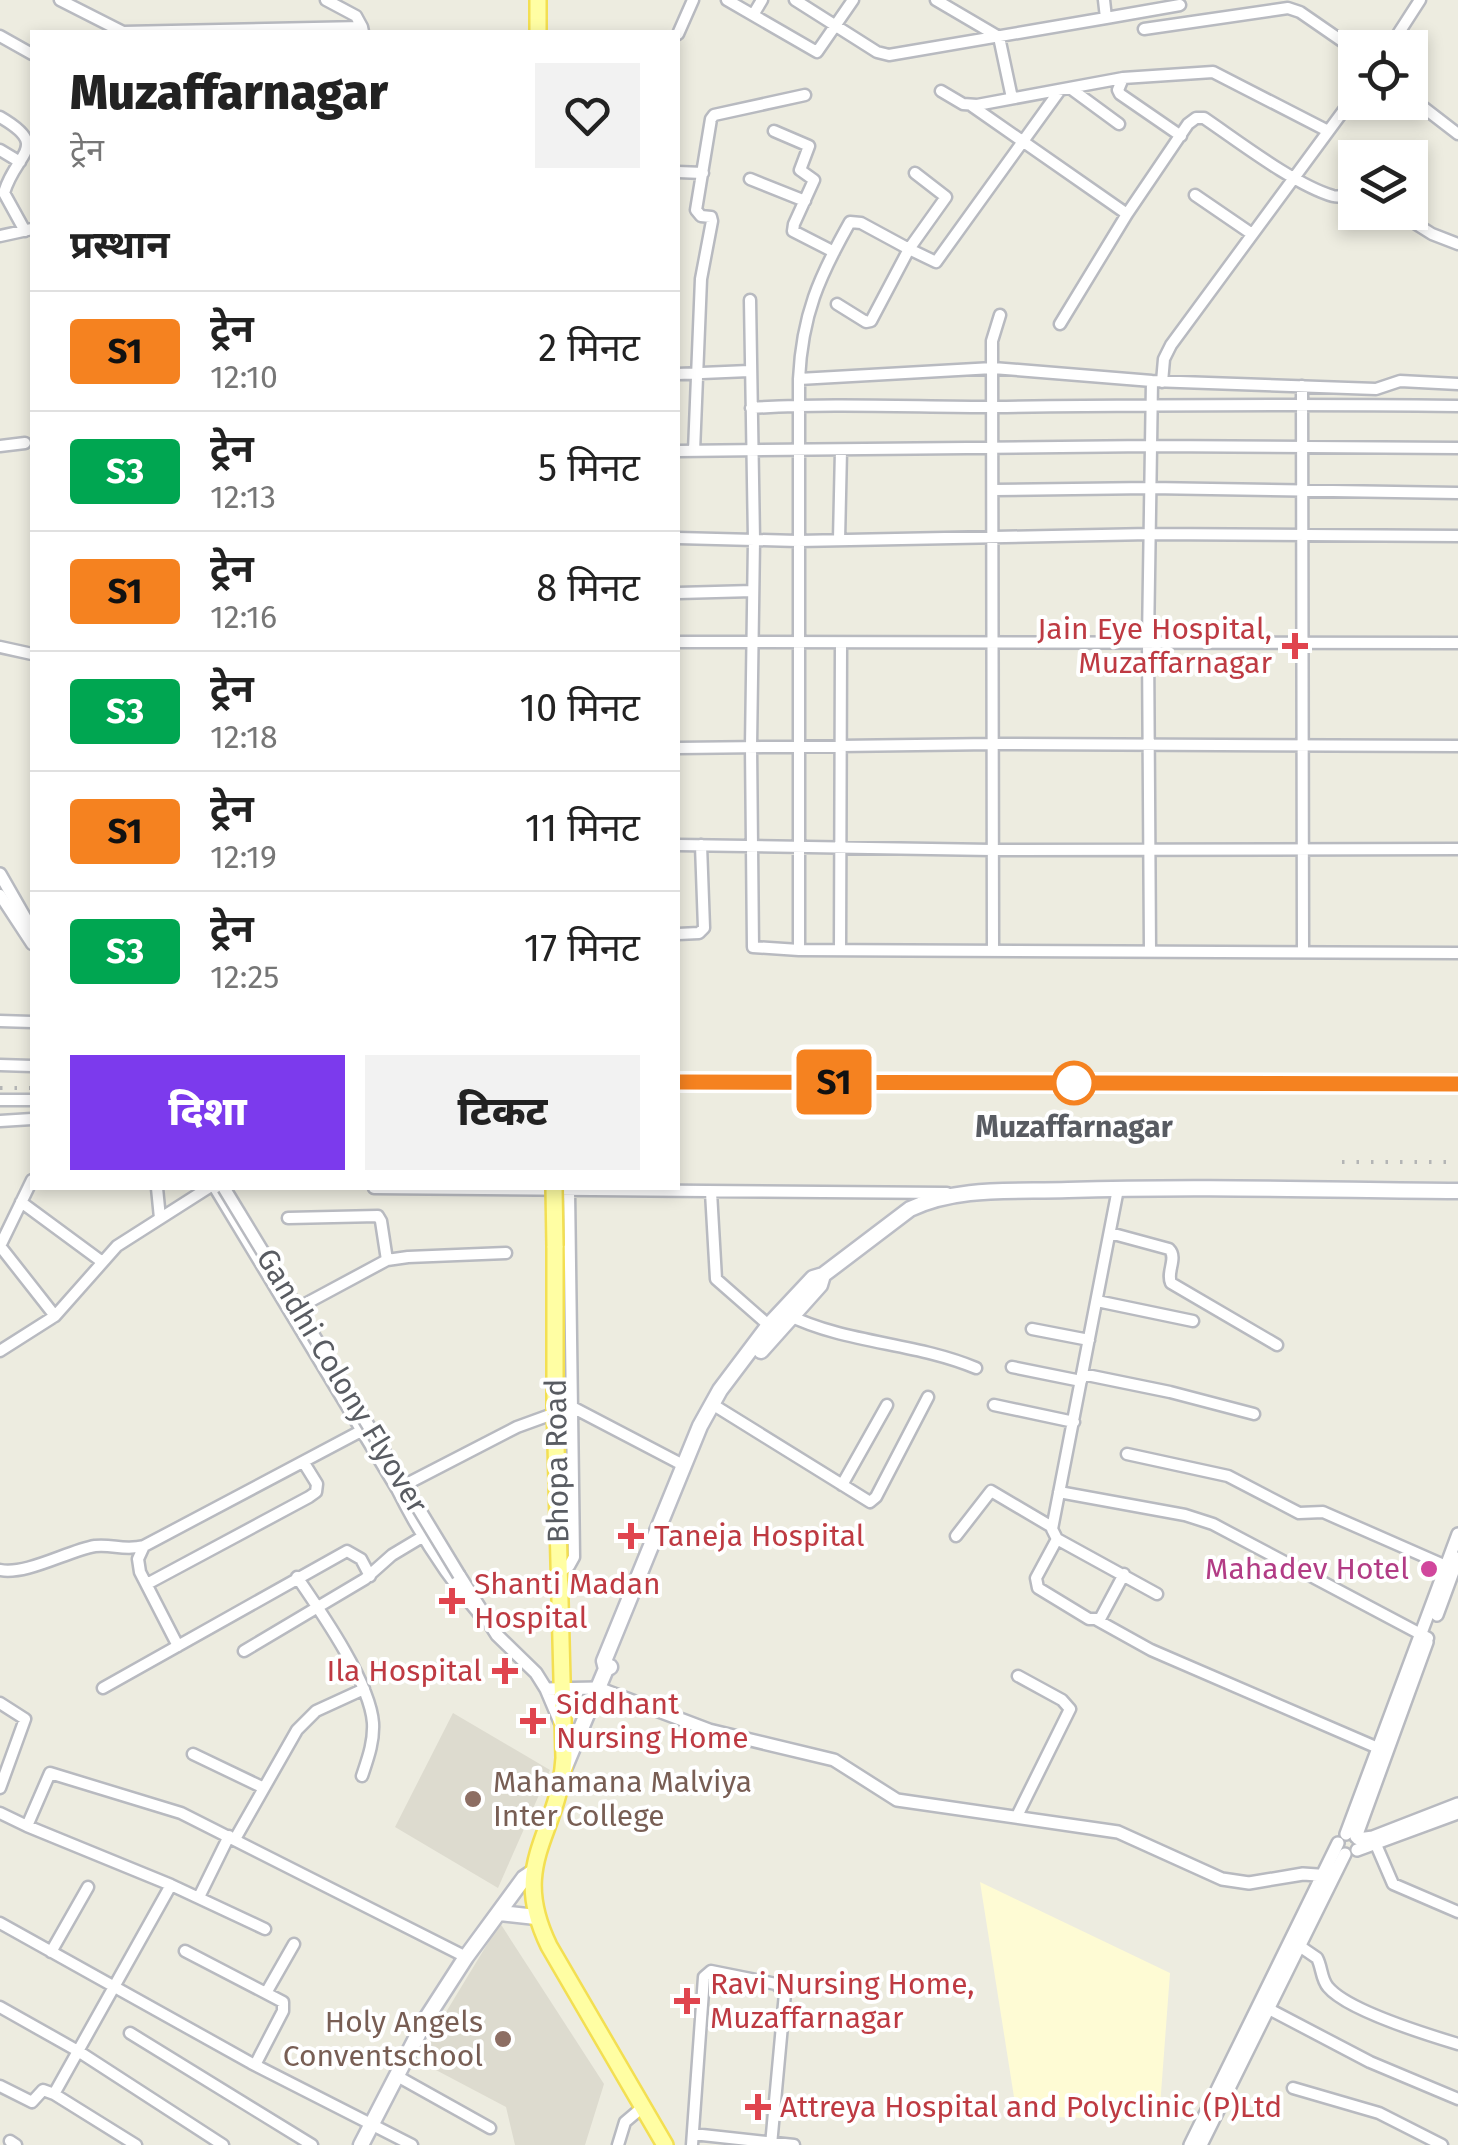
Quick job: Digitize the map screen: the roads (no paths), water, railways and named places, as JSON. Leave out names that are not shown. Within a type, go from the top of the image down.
[{"type":"main road","points":[[528,0],[528,30]]},
{"type":"main road","points":[[538,0],[538,30]]},
{"type":"main road","points":[[606,1670],[604,1661],[683,1465],[716,1407],[773,1329],[820,1286],[823,1275],[910,1210],[962,1193],[1118,1188],[1458,1191]]},
{"type":"main road","name":"Bhopa Road","points":[[529,1875],[557,1801],[563,1773],[564,1731],[554,1688],[563,1409],[555,1246],[562,1190]]},
{"type":"main road","points":[[563,1773],[606,1670],[612,1666],[716,1407]]},
{"type":"main road","points":[[361,2145],[426,2019],[466,1956],[529,1875]]},
{"type":"main road","points":[[529,1875],[532,1916],[542,1949],[656,2145]]},
{"type":"main road","points":[[500,1913],[532,1916]]},
{"type":"main road","points":[[532,1916],[666,2145]]},
{"type":"street","points":[[60,0],[120,30]]},
{"type":"street","points":[[326,0],[356,16],[363,30]]},
{"type":"street","points":[[680,30],[694,0]]},
{"type":"street","points":[[728,0],[814,52],[822,50],[853,0]]},
{"type":"street","points":[[754,15],[762,0]]},
{"type":"street","points":[[795,0],[885,55],[1179,3],[1182,22]]},
{"type":"street","points":[[936,0],[998,37],[1012,98]]},
{"type":"street","points":[[1104,0],[1106,18]]},
{"type":"street","points":[[1400,30],[1420,0]]},
{"type":"street","points":[[1144,29],[1291,4],[1338,38]]},
{"type":"street","points":[[0,36],[30,53]]},
{"type":"street","points":[[972,106],[1122,78],[1214,72],[1328,131]]},
{"type":"street","points":[[1122,78],[1120,94],[1180,136]]},
{"type":"street","points":[[1065,89],[1119,124]]},
{"type":"street","points":[[799,950],[799,379],[800,346],[808,306],[850,222],[938,261],[1022,140],[1065,89]]},
{"type":"street","points":[[942,91],[972,106],[1127,214]]},
{"type":"street","points":[[694,451],[701,279],[712,221],[696,210],[710,119],[805,95]]},
{"type":"street","points":[[1428,112],[1458,134]]},
{"type":"street","points":[[0,116],[26,136],[26,151],[4,193],[29,230],[0,236]]},
{"type":"street","points":[[1060,324],[1127,214],[1192,120],[1204,118],[1297,177],[1338,196]]},
{"type":"street","points":[[1150,950],[1150,446],[1157,381],[1171,345],[1338,118]]},
{"type":"street","points":[[774,131],[808,146],[800,166],[814,180],[793,231],[834,252]]},
{"type":"street","points":[[0,150],[20,162]]},
{"type":"street","points":[[680,172],[703,173]]},
{"type":"street","points":[[836,304],[866,322],[871,321],[910,249],[946,198],[915,172]]},
{"type":"street","points":[[750,179],[805,201]]},
{"type":"street","points":[[1194,195],[1252,234]]},
{"type":"street","points":[[1426,230],[1458,244]]},
{"type":"street","points":[[750,300],[754,540],[752,944],[759,950],[1458,952]]},
{"type":"street","points":[[992,949],[993,334],[1000,315]]},
{"type":"street","points":[[799,379],[993,368],[1157,381],[1376,389],[1400,381],[1458,384]]},
{"type":"street","points":[[680,374],[749,371]]},
{"type":"street","points":[[1302,386],[1302,951]]},
{"type":"street","points":[[751,408],[1458,406]]},
{"type":"street","points":[[0,446],[26,443]]},
{"type":"street","points":[[680,451],[1150,446],[1458,448]]},
{"type":"street","points":[[839,540],[841,450]]},
{"type":"street","points":[[994,490],[1150,488],[1458,493]]},
{"type":"street","points":[[680,538],[1458,536]]},
{"type":"street","points":[[680,593],[753,591]]},
{"type":"street","points":[[680,642],[1458,643]]},
{"type":"street","points":[[840,950],[841,643]]},
{"type":"street","points":[[0,648],[30,654]]},
{"type":"street","points":[[680,748],[993,744],[1458,746]]},
{"type":"street","points":[[680,844],[992,850],[1458,849]]},
{"type":"street","points":[[680,934],[699,933],[704,928],[702,845]]},
{"type":"street","points":[[0,874],[30,926]]},
{"type":"street","points":[[2,902],[30,941]]},
{"type":"street","points":[[0,1022],[30,1022]]},
{"type":"street","points":[[0,1065],[30,1066]]},
{"type":"street","points":[[0,1100],[30,1100]]},
{"type":"street","points":[[0,1121],[30,1119]]},
{"type":"street","points":[[30,1184],[0,1246],[55,1316]]},
{"type":"street","points":[[1118,1188],[1052,1526],[1057,1539],[1157,1594]]},
{"type":"street","points":[[157,1190],[160,1218]]},
{"type":"street","points":[[0,1351],[55,1316],[117,1246],[209,1190]]},
{"type":"street","points":[[213,1190],[422,1537],[452,1583],[497,1635]]},
{"type":"street","name":"Gandhi Colony Flyover","points":[[225,1190],[497,1635],[554,1688]]},
{"type":"street","points":[[562,1190],[563,1409]]},
{"type":"street","points":[[612,1190],[962,1193]]},
{"type":"street","points":[[711,1192],[716,1280],[773,1329]]},
{"type":"street","points":[[21,1202],[101,1261]]},
{"type":"street","points":[[288,1218],[378,1216],[387,1260]]},
{"type":"street","points":[[1110,1234],[1170,1249],[1171,1282],[1277,1344]]},
{"type":"street","points":[[289,1313],[387,1260],[506,1254]]},
{"type":"street","points":[[1097,1301],[1193,1321]]},
{"type":"street","points":[[786,1314],[830,1333],[950,1358],[976,1368]]},
{"type":"street","points":[[1032,1329],[1089,1340]]},
{"type":"street","points":[[1012,1367],[1170,1392],[1254,1414]]},
{"type":"street","points":[[716,1407],[872,1501],[928,1398]]},
{"type":"street","points":[[842,1486],[887,1405]]},
{"type":"street","points":[[994,1406],[1074,1422]]},
{"type":"street","points":[[396,1489],[437,1466],[563,1409],[683,1465]]},
{"type":"street","points":[[0,1570],[14,1571],[67,1552],[102,1545],[127,1550],[144,1546],[361,1430]]},
{"type":"street","points":[[1127,1454],[1228,1476],[1299,1513],[1323,1512],[1453,1565]]},
{"type":"street","points":[[147,1584],[309,1498],[316,1492],[317,1484],[304,1463]]},
{"type":"street","points":[[956,1536],[990,1491],[1052,1526]]},
{"type":"street","points":[[1059,1492],[1212,1524],[1425,1637]]},
{"type":"street","points":[[1190,2145],[1328,1875],[1350,1843],[1453,1565],[1458,1534]]},
{"type":"street","points":[[244,1651],[370,1576],[392,1555],[422,1537]]},
{"type":"street","points":[[1057,1539],[1036,1578],[1038,1588],[1088,1619],[1098,1620],[1151,1650],[1378,1748]]},
{"type":"street","points":[[144,1546],[138,1564],[178,1646]]},
{"type":"street","points":[[104,1688],[347,1551],[360,1559],[370,1576]]},
{"type":"street","points":[[1098,1620],[1124,1574]]},
{"type":"street","points":[[297,1577],[364,1690],[371,1711],[373,1740],[362,1776]]},
{"type":"street","points":[[1350,1843],[1378,1748],[1425,1637]]},
{"type":"street","points":[[1017,1816],[1070,1709],[1062,1700],[1018,1676]]},
{"type":"street","points":[[554,1688],[598,1688],[709,1730],[834,1760],[898,1800],[1118,1832],[1222,1879],[1264,1882],[1304,1874],[1328,1875]]},
{"type":"street","points":[[199,1897],[297,1730],[336,1701],[364,1690]]},
{"type":"street","points":[[0,1702],[25,1720],[0,1788]]},
{"type":"street","points":[[192,1754],[264,1788]]},
{"type":"street","points":[[27,1826],[52,1772],[181,1813],[466,1956]]},
{"type":"street","points":[[1375,1841],[1458,1804]]},
{"type":"street","points":[[1350,1843],[1375,1841],[1458,1812]]},
{"type":"street","points":[[0,1813],[265,1928]]},
{"type":"street","points":[[1375,1841],[1393,1884],[1458,1912]]},
{"type":"street","points":[[1201,2145],[1298,1946],[1328,1875]]},
{"type":"street","points":[[54,2094],[171,1885]]},
{"type":"street","points":[[51,1952],[88,1887]]},
{"type":"street","points":[[0,1923],[256,2065],[412,2145]]},
{"type":"street","points":[[266,1993],[294,1944]]},
{"type":"street","points":[[1298,1946],[1317,1958],[1325,1984],[1336,1994],[1377,2015],[1458,2044]]},
{"type":"street","points":[[185,1951],[285,2006],[256,2065]]},
{"type":"street","points":[[771,2144],[785,1993],[776,1984],[711,1971],[704,1978],[692,2140],[728,2142],[771,2144],[794,2145]]},
{"type":"street","points":[[0,2007],[78,2051],[224,2145]]},
{"type":"street","points":[[1267,2008],[1370,2062],[1458,2099]]},
{"type":"street","points":[[130,2034],[312,2145]]},
{"type":"street","points":[[397,2076],[490,2128]]},
{"type":"street","points":[[0,2086],[32,2102],[43,2090],[54,2094],[136,2145]]},
{"type":"street","points":[[1293,2088],[1379,2113],[1442,2145]]},
{"type":"street","points":[[618,2145],[625,2122],[638,2111]]},
{"type":"railway","points":[[680,1082],[1458,1083]]},
{"type":"railway","points":[[0,1088],[30,1088]]},
{"type":"railway","points":[[1342,1162],[1458,1162]]},
{"type":"train","name":"S1","points":[[680,1082],[1458,1084]]},
{"type":"place","name":"Jain Eye Hospital, Muzaffarnagar","points":[[1295,646]]},
{"type":"place","name":"Muzaffarnagar","points":[[1074,1083]]},
{"type":"place","name":"Taneja Hospital","points":[[631,1536]]},
{"type":"place","name":"Mahadev Hotel","points":[[1429,1569]]},
{"type":"place","name":"Shanti Madan Hospital","points":[[452,1601]]},
{"type":"place","name":"Ila Hospital","points":[[505,1671]]},
{"type":"place","name":"Siddhant Nursing Home","points":[[533,1721]]},
{"type":"place","name":"Mahamana Malviya Inter College","points":[[473,1799]]},
{"type":"place","name":"Ravi Nursing Home, Muzaffarnagar","points":[[687,2001]]},
{"type":"place","name":"Holy Angels Conventschool","points":[[503,2039]]},
{"type":"place","name":"Attreya Hospital and Polyclinic (P)Ltd","points":[[758,2107]]}]
